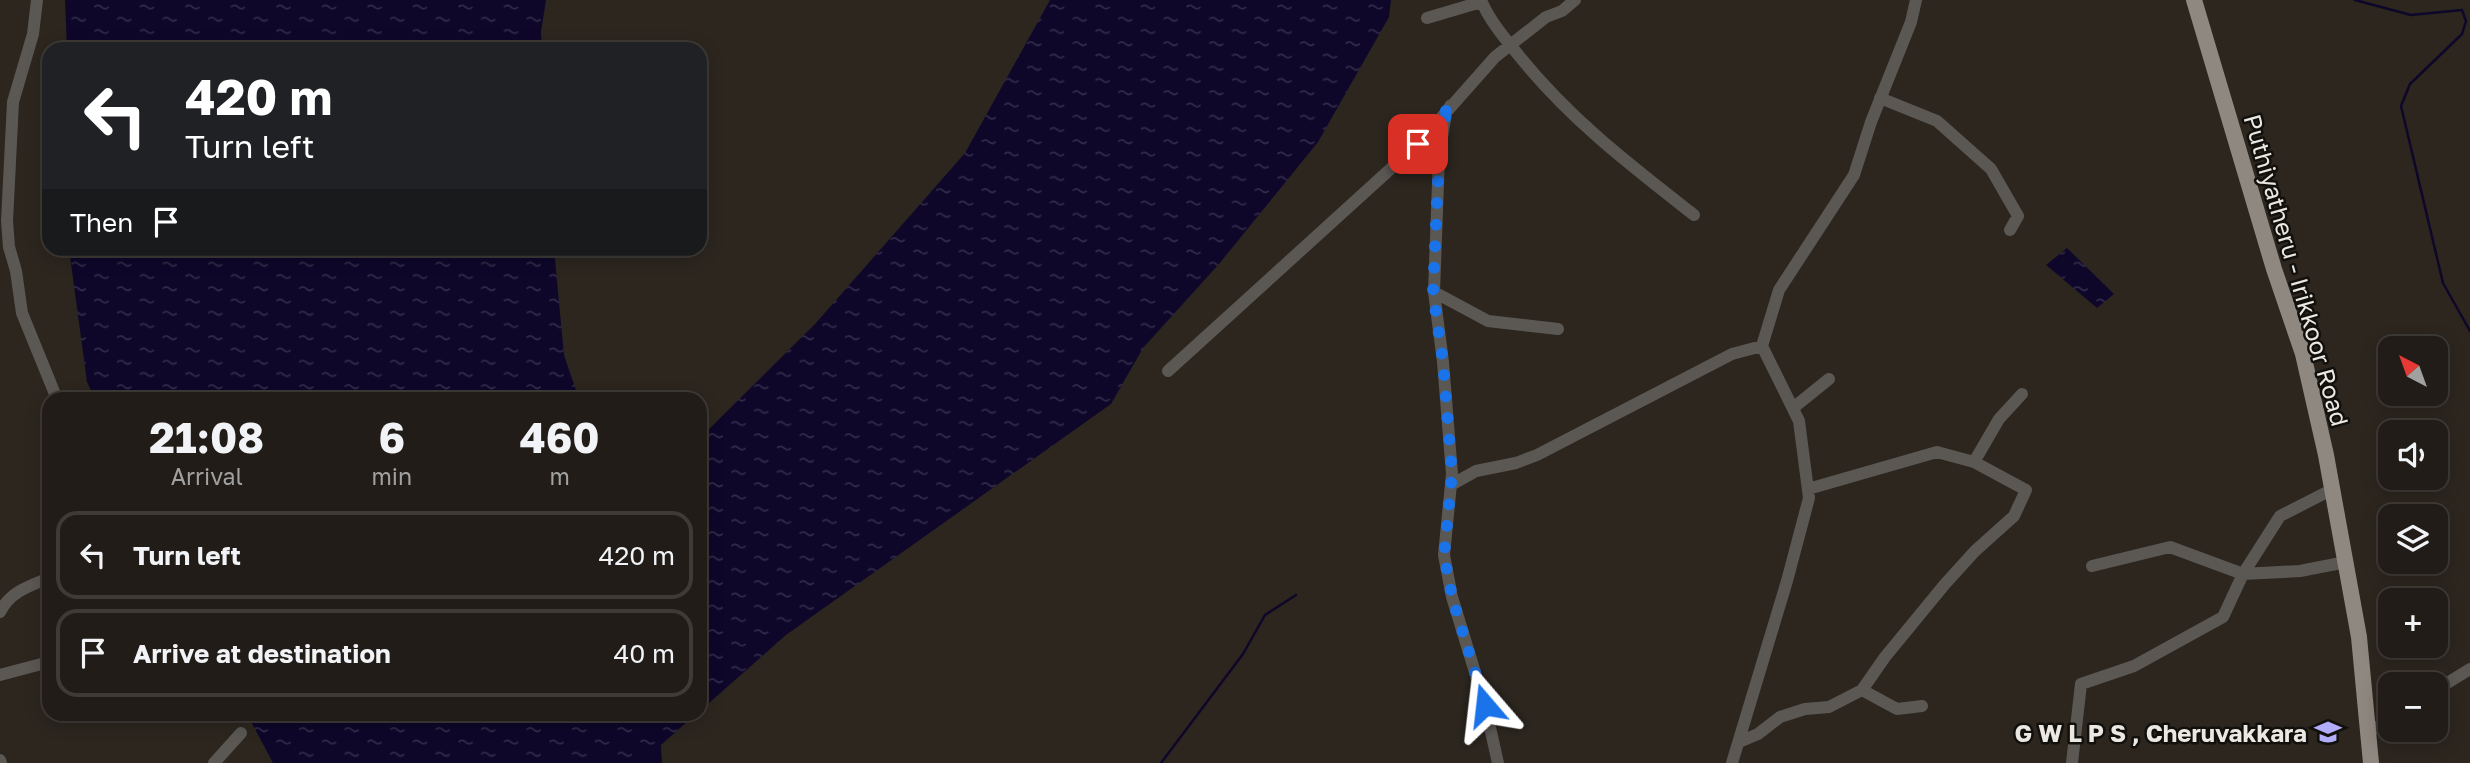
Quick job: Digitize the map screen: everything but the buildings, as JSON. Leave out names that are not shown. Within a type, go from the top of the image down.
[{"type":"main road","name":"Puthiyatheru - Irikkoor Road","points":[[2194,0],[2274,269],[2303,354],[2333,489],[2359,637],[2371,763]]},
{"type":"street","points":[[37,0],[33,34],[13,102],[7,221],[9,247],[16,271],[22,313],[54,392]]},
{"type":"street","points":[[1168,371],[1418,144],[1509,44],[1575,0]]},
{"type":"street","points":[[1427,18],[1481,1],[1509,44],[1559,102],[1618,156],[1694,215]]},
{"type":"street","points":[[1732,763],[1809,498],[1798,421],[1762,346],[1779,290],[1854,175],[1912,3]]},
{"type":"street","points":[[1880,98],[1937,121],[1992,169],[2018,216],[2010,230]]},
{"type":"street","points":[[1451,105],[1446,113],[1439,156],[1433,292],[1443,362],[1451,485],[1444,555],[1452,597],[1485,705],[1499,763]]},
{"type":"street","points":[[1433,292],[1488,321],[1558,329]]},
{"type":"street","points":[[1451,485],[1476,471],[1516,463],[1537,455],[1732,354],[1762,346]]},
{"type":"street","points":[[1793,408],[1829,379]]},
{"type":"street","points":[[1974,462],[1999,419],[2022,394]]},
{"type":"street","points":[[1739,741],[1758,734],[1780,717],[1805,709],[1829,706],[1861,690],[1945,584],[1975,551],[2014,516],[2026,490],[1974,462],[1937,452],[1808,489]]},
{"type":"street","points":[[2072,763],[2081,684],[2134,666],[2223,617],[2243,575],[2280,516],[2333,489]]},
{"type":"street","points":[[2092,566],[2169,547],[2243,575],[2300,571],[2346,562]]},
{"type":"street","points":[[0,612],[6,600],[42,581]]},
{"type":"street","points":[[0,675],[42,664]]},
{"type":"street","points":[[2448,683],[2470,669]]},
{"type":"street","points":[[1861,690],[1897,709],[1922,706]]},
{"type":"street","points":[[2369,732],[2378,726]]},
{"type":"street","points":[[214,763],[241,733]]},
{"type":"water","points":[[65,0],[546,0],[542,42],[67,42]]},
{"type":"water","points":[[1050,0],[1391,0],[1389,17],[1318,142],[1219,264],[1143,348],[1111,404],[786,635],[707,705],[707,431],[815,324],[965,153]]},
{"type":"water","points":[[2067,248],[2114,294],[2097,308],[2046,265]]},
{"type":"water","points":[[70,256],[555,256],[564,355],[577,392],[92,392],[87,382]]},
{"type":"water","points":[[251,721],[688,721],[661,745],[662,763],[273,763]]},
{"type":"waterway","points":[[2355,0],[2411,15],[2462,10],[2466,21],[2462,34],[2410,84],[2401,106],[2443,283],[2470,331]]},
{"type":"waterway","points":[[1161,763],[1243,654],[1265,615],[1296,595]]},
{"type":"place","name":"G W L P S , Cheruvakkara","points":[[2328,732]]},
{"type":"route","points":[[1418,144],[1451,105],[1446,113],[1439,156],[1433,292],[1443,362],[1452,474],[1444,555],[1452,597],[1485,705]]}]
